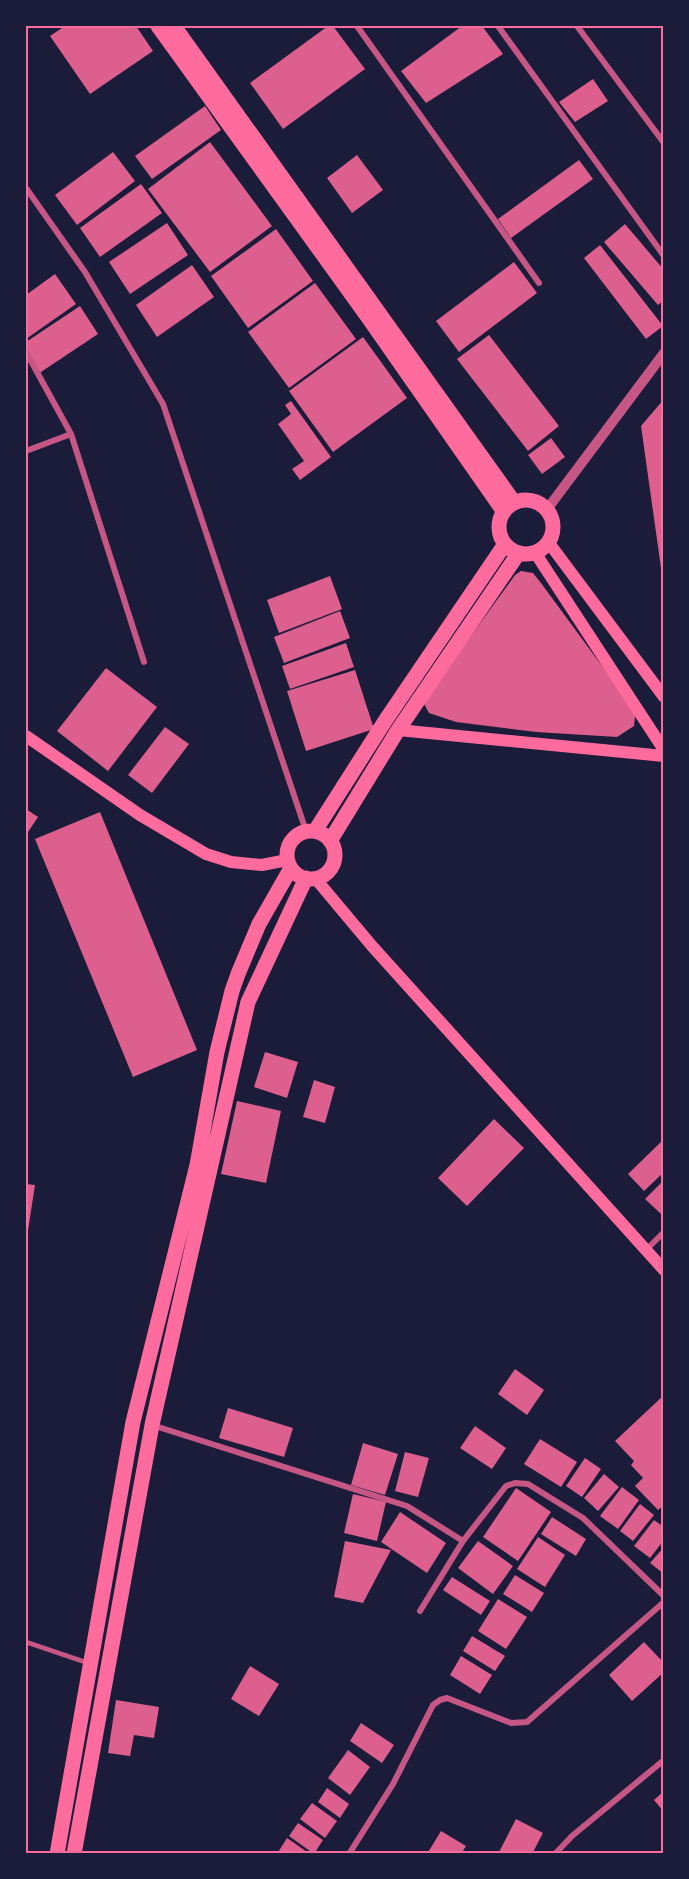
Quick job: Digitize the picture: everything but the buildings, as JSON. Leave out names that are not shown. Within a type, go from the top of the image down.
[{"type":"highway","points":[[158,26],[370,320],[509,507]]},
{"type":"highway","points":[[174,26],[509,507]]},
{"type":"highway","points":[[528,500],[548,508],[554,529],[549,543],[536,554],[518,554],[501,539],[499,525],[509,507],[528,500]]},
{"type":"highway","points":[[310,831],[506,544]]},
{"type":"highway","points":[[330,841],[398,730],[518,554]]},
{"type":"highway","points":[[57,1854],[133,1422],[197,1165],[217,1053],[232,991],[259,924],[289,864],[287,850],[291,841],[297,835],[310,831],[324,835],[334,850],[334,859],[324,875],[311,878],[289,864]]},
{"type":"highway","points":[[74,1854],[152,1425],[248,1002],[311,878]]},
{"type":"main road","points":[[549,543],[663,698]]},
{"type":"main road","points":[[536,554],[663,750]]},
{"type":"main road","points":[[398,730],[663,756]]},
{"type":"main road","points":[[26,736],[140,815],[206,854],[231,862],[262,865],[289,864]]},
{"type":"main road","points":[[311,878],[663,1270]]},
{"type":"street","points":[[357,26],[539,283]]},
{"type":"street","points":[[498,26],[663,256]]},
{"type":"street","points":[[577,26],[663,143]]},
{"type":"street","points":[[26,189],[85,272],[163,404],[310,831]]},
{"type":"street","points":[[26,352],[72,434],[144,662]]},
{"type":"street","points":[[548,508],[663,353]]},
{"type":"street","points":[[26,451],[72,434]]},
{"type":"street","points":[[645,1251],[663,1232]]},
{"type":"street","points":[[152,1425],[406,1506],[463,1541]]},
{"type":"street","points":[[420,1611],[463,1541],[506,1486],[515,1483],[528,1484],[583,1518],[663,1596]]},
{"type":"street","points":[[350,1854],[393,1784],[434,1704],[447,1698],[511,1723],[526,1722],[663,1602]]},
{"type":"street","points":[[555,1854],[572,1836],[663,1760]]},
{"type":"lane","points":[[26,1642],[89,1664]]}]
